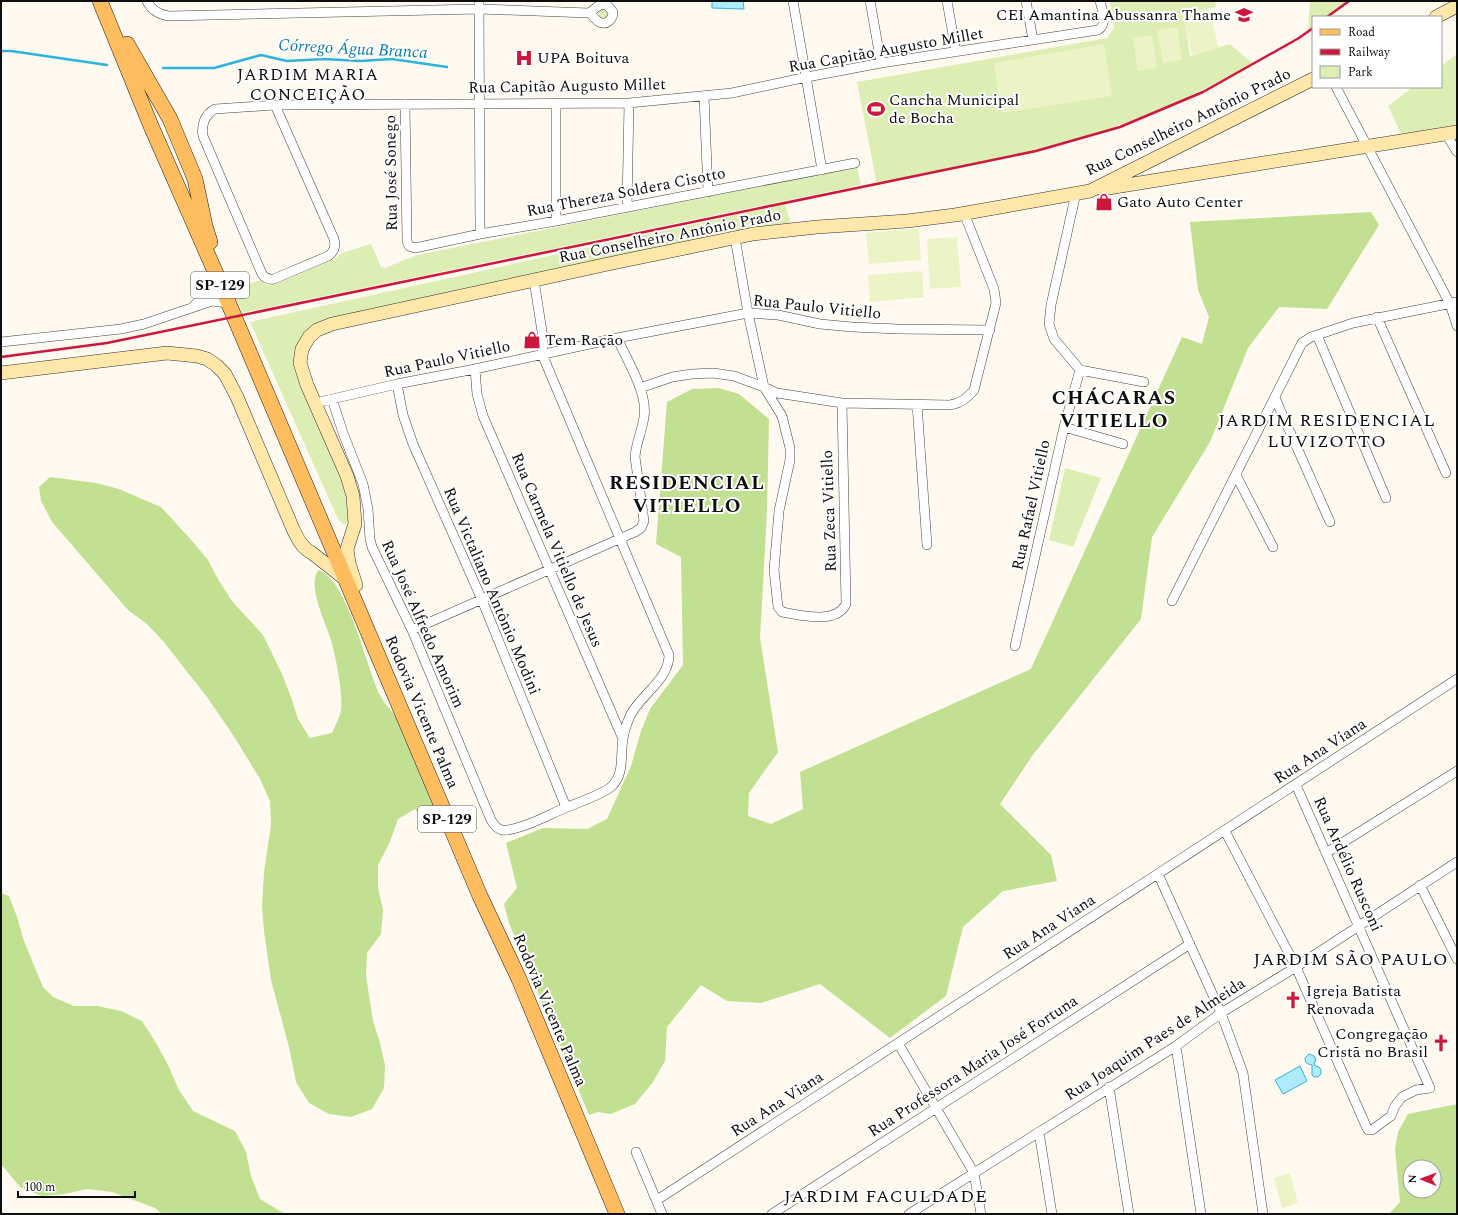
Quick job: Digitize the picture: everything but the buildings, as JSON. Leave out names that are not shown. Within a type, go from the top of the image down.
[{"type":"main road","name":"SP-129","points":[[100,1],[161,148],[232,305]]},
{"type":"main road","name":"SP-129","points":[[108,1],[126,42],[156,97],[166,111],[195,179],[205,226],[222,282]]},
{"type":"main road","points":[[1438,16],[1457,6]]},
{"type":"main road","name":"Rua Conselheiro Antônio Prado","points":[[356,524],[353,496],[347,476],[302,371],[300,356],[304,344],[308,337],[317,330],[332,324],[735,238],[817,227],[908,221],[964,213],[1090,191],[1312,80]]},
{"type":"main road","points":[[1090,191],[1452,132]]},
{"type":"main road","points":[[161,148],[164,134],[171,133],[178,138]]},
{"type":"main road","points":[[1134,169],[1135,177],[1141,183]]},
{"type":"main road","name":"Rodovia Vicente Palma","points":[[232,305],[332,539],[480,896],[519,979],[617,1214]]},
{"type":"main road","points":[[1,373],[166,353],[197,356],[207,359],[216,365],[224,374],[237,397],[300,543],[306,550],[350,582]]},
{"type":"main road","points":[[312,553],[321,550],[332,539],[345,536],[356,524]]},
{"type":"main road","points":[[350,582],[347,549],[356,524]]},
{"type":"main road","name":"Rodovia Vicente Palma","points":[[350,582],[524,978],[621,1214]]},
{"type":"street","points":[[147,1],[152,9],[168,16],[479,5],[589,13]]},
{"type":"street","points":[[794,1],[822,170]]},
{"type":"street","points":[[870,1],[881,63]]},
{"type":"street","points":[[947,1],[956,52]]},
{"type":"street","points":[[1026,1],[1033,40]]},
{"type":"street","name":"Rua Capitão Augusto Millet","points":[[275,105],[334,240],[334,249],[328,256],[274,279],[268,279],[262,274],[203,136],[203,123],[213,109],[275,105],[629,103],[732,94],[807,77],[881,63],[1098,30],[1104,23],[1100,1]]},
{"type":"street","points":[[479,5],[480,234]]},
{"type":"street","points":[[1337,88],[1453,303],[1457,326]]},
{"type":"street","points":[[704,96],[708,192]]},
{"type":"street","points":[[627,207],[629,103]]},
{"type":"street","name":"Rua José Sonego","points":[[405,104],[407,241]]},
{"type":"street","points":[[556,104],[556,221]]},
{"type":"street","points":[[1452,132],[1457,152]]},
{"type":"street","name":"Rua Thereza Soldera Cisotto","points":[[407,241],[410,246],[417,249],[480,234],[556,221],[856,163]]},
{"type":"street","points":[[1076,193],[1051,305],[1049,324],[1054,339],[1080,370],[1144,382]]},
{"type":"street","points":[[640,388],[672,377],[713,373],[734,376],[777,393],[842,404],[950,405],[959,403],[966,399],[974,390],[996,303],[994,290],[964,213]]},
{"type":"street","points":[[735,238],[748,313],[764,387]]},
{"type":"street","points":[[534,280],[543,338],[542,354],[669,655],[669,663],[665,672],[631,714],[623,739],[621,766],[618,778],[612,786],[592,797],[566,807]]},
{"type":"street","points":[[191,309],[207,291],[222,282]]},
{"type":"street","points":[[1,342],[121,330],[144,324],[212,301],[232,305]]},
{"type":"street","points":[[1172,601],[1302,344],[1311,337],[1353,323],[1453,303]]},
{"type":"street","name":"Rua Paulo Vitiello","points":[[315,403],[396,384],[475,369],[617,338],[748,313],[778,315],[820,324],[852,327],[898,330],[990,330]]},
{"type":"street","points":[[1377,318],[1446,473]]},
{"type":"street","points":[[1317,335],[1386,498]]},
{"type":"street","points":[[412,630],[550,570],[641,528],[644,522],[635,448],[644,418],[645,408],[640,388],[617,338]]},
{"type":"street","name":"Rua Carmela Vitiello de Jesus","points":[[475,369],[477,394],[483,416],[623,739]]},
{"type":"street","name":"Rua Rafael Vitiello","points":[[1016,646],[1064,427],[1080,370]]},
{"type":"street","name":"Rua Victaliano Antônio Modini","points":[[396,384],[403,414],[413,444],[482,600],[566,807]]},
{"type":"street","name":"Rua Zeca Vitiello","points":[[764,387],[782,416],[790,448],[790,460],[779,511],[774,570],[778,607],[783,612],[823,617],[833,616],[844,608],[847,601],[842,404]]},
{"type":"street","points":[[1276,398],[1330,522]]},
{"type":"street","name":"Rua José Alfredo Amorim","points":[[332,399],[343,433],[363,484],[368,510],[372,547],[412,630],[496,827],[501,830],[510,830],[523,826],[566,807]]},
{"type":"street","points":[[917,404],[927,545]]},
{"type":"street","points":[[1064,427],[1123,444]]},
{"type":"street","points":[[1236,475],[1273,547]]},
{"type":"street","name":"Rua Ana Viana","points":[[656,1200],[1457,679]]},
{"type":"street","points":[[1326,853],[1457,771]]},
{"type":"street","name":"Rua Ardélio Rusconi","points":[[1296,785],[1430,1088],[1416,1090],[1402,1097],[1390,1116],[1374,1129],[1370,1130],[1366,1126],[1296,967]]},
{"type":"street","points":[[1225,831],[1296,967]]},
{"type":"street","name":"Rua Joaquim Paes de Almeida","points":[[909,1214],[1176,1046],[1221,1013],[1296,967],[1457,862]]},
{"type":"street","points":[[1158,874],[1221,1013],[1243,1073],[1263,1214]]},
{"type":"street","points":[[1420,885],[1457,959]]},
{"type":"street","name":"Rua Professora Maria José Fortuna","points":[[772,1214],[1190,944]]},
{"type":"street","points":[[898,1043],[937,1107],[974,1173],[981,1214]]},
{"type":"street","points":[[1176,1046],[1201,1214]]},
{"type":"street","points":[[1109,1087],[1129,1214]]},
{"type":"street","points":[[1039,1132],[1052,1214]]},
{"type":"street","points":[[636,1152],[662,1214]]},
{"type":"green space","points":[[1110,1],[1215,1],[1216,7],[1183,14],[1190,56],[1230,44],[1253,64],[1169,107],[1098,133],[1025,154],[877,185],[857,82],[1107,38],[1114,28]]},
{"type":"green space","points":[[1310,1],[1349,1],[1328,16],[1312,16],[1312,29],[1308,31]]},
{"type":"green space","points":[[602,8],[606,8],[608,9],[608,17],[602,18],[599,15],[599,11]]},
{"type":"green space","points":[[1209,9],[1219,48],[1192,55],[1182,14]]},
{"type":"green space","points":[[1177,27],[1182,60],[1163,63],[1157,30]]},
{"type":"green space","points":[[1152,35],[1157,68],[1138,71],[1133,38]]},
{"type":"green space","points":[[1104,44],[1112,96],[1001,113],[994,63]]},
{"type":"green space","points":[[1457,54],[1457,126],[1402,136],[1388,106],[1412,88],[1442,88],[1442,65]]},
{"type":"green space","points":[[857,167],[861,185],[242,313],[232,289],[261,280],[267,285],[276,284],[336,258],[342,253],[371,244],[381,267],[385,268],[417,255]]},
{"type":"green space","points":[[785,204],[791,223],[322,323],[298,347],[341,476],[351,519],[346,524],[343,524],[338,519],[250,322]]},
{"type":"green space","points":[[1371,212],[1379,225],[1327,309],[1279,307],[1248,348],[1210,442],[1152,537],[1141,619],[1032,756],[1000,804],[1051,855],[1057,881],[1003,891],[963,927],[946,996],[890,1038],[820,984],[761,1003],[727,1001],[701,985],[667,1027],[665,1061],[653,1082],[635,1104],[611,1114],[598,1112],[589,1115],[509,923],[504,904],[517,888],[506,843],[543,828],[587,829],[607,819],[631,766],[641,731],[650,709],[683,665],[681,557],[656,544],[667,402],[692,389],[719,388],[739,394],[769,419],[767,511],[760,638],[778,752],[749,793],[748,816],[771,824],[803,809],[800,772],[1031,669],[1182,337],[1202,344],[1209,317],[1198,290],[1190,222]]},
{"type":"green space","points":[[919,228],[921,260],[869,264],[866,233]]},
{"type":"green space","points":[[957,237],[961,287],[930,289],[927,239]]},
{"type":"green space","points":[[922,271],[924,297],[870,302],[868,275]]},
{"type":"green space","points":[[1065,468],[1101,478],[1073,547],[1049,540]]},
{"type":"green space","points":[[50,477],[96,483],[119,489],[161,507],[208,560],[232,601],[263,635],[282,674],[298,719],[310,738],[332,733],[339,719],[341,710],[339,675],[335,656],[316,595],[315,577],[318,570],[329,577],[338,589],[347,606],[380,695],[401,726],[437,815],[427,824],[415,809],[398,819],[389,844],[378,865],[378,888],[383,910],[381,934],[367,953],[366,976],[373,1021],[385,1065],[384,1088],[372,1109],[351,1117],[329,1114],[309,1103],[296,1082],[289,1047],[271,980],[264,931],[262,906],[264,872],[271,825],[270,801],[260,779],[235,738],[207,697],[163,641],[147,624],[128,610],[52,522],[41,501],[39,487]]},
{"type":"green space","points":[[1,893],[9,896],[24,941],[43,987],[53,997],[74,1006],[97,1006],[121,1011],[142,1021],[168,1065],[179,1090],[193,1111],[235,1131],[246,1152],[251,1176],[260,1199],[285,1214],[162,1214],[155,1208],[112,1192],[87,1189],[65,1194],[42,1196],[20,1187],[1,1164]]},
{"type":"green space","points":[[1457,1104],[1457,1214],[1389,1214],[1400,1202],[1395,1149],[1398,1132],[1408,1114]]},
{"type":"green space","points":[[1290,1173],[1298,1203],[1282,1208],[1274,1178]]},
{"type":"water","points":[[712,1],[743,1],[744,9],[712,8]]},
{"type":"water","points":[[1309,1054],[1314,1056],[1316,1059],[1314,1064],[1315,1066],[1319,1067],[1321,1070],[1321,1074],[1318,1077],[1312,1075],[1312,1065],[1305,1061],[1305,1058]]},
{"type":"water","points":[[1300,1066],[1307,1081],[1283,1094],[1275,1080]]},
{"type":"waterway","name":"Córrego Água Branca","points":[[1,51],[11,51],[107,65]]},
{"type":"waterway","name":"Córrego Água Branca","points":[[163,68],[214,68],[261,55],[287,61],[324,59],[361,61],[392,59],[447,67]]},
{"type":"railway","points":[[1328,16],[1349,1]]},
{"type":"railway","points":[[1,357],[107,343],[1036,151],[1120,127],[1203,92],[1299,38],[1312,29]]},
{"type":"place","name":"CEI Amantina Abussanra Thame","points":[[1244,15]]},
{"type":"place","name":"UPA Boituva","points":[[524,58]]},
{"type":"place","name":"Cancha Municipal de Bocha","points":[[876,109]]},
{"type":"place","name":"Gato Auto Center","points":[[1104,202]]},
{"type":"place","name":"Tem Ração","points":[[532,340]]},
{"type":"place","name":"Igreja Batista Renovada","points":[[1293,1000]]},
{"type":"place","name":"Congregação Cristã no Brasil","points":[[1441,1043]]},
{"type":"district","name":"JARDIM MARIA CONCEIÇÃO","points":[[308,85]]},
{"type":"district","name":"CHÁCARAS VITIELLO","points":[[1114,410]]},
{"type":"district","name":"JARDIM RESIDENCIAL LUVIZOTTO","points":[[1327,430]]},
{"type":"district","name":"RESIDENCIAL VITIELLO","points":[[687,494]]},
{"type":"district","name":"JARDIM SÃO PAULO","points":[[1351,959]]},
{"type":"district","name":"JARDIM FACULDADE","points":[[886,1196]]}]
